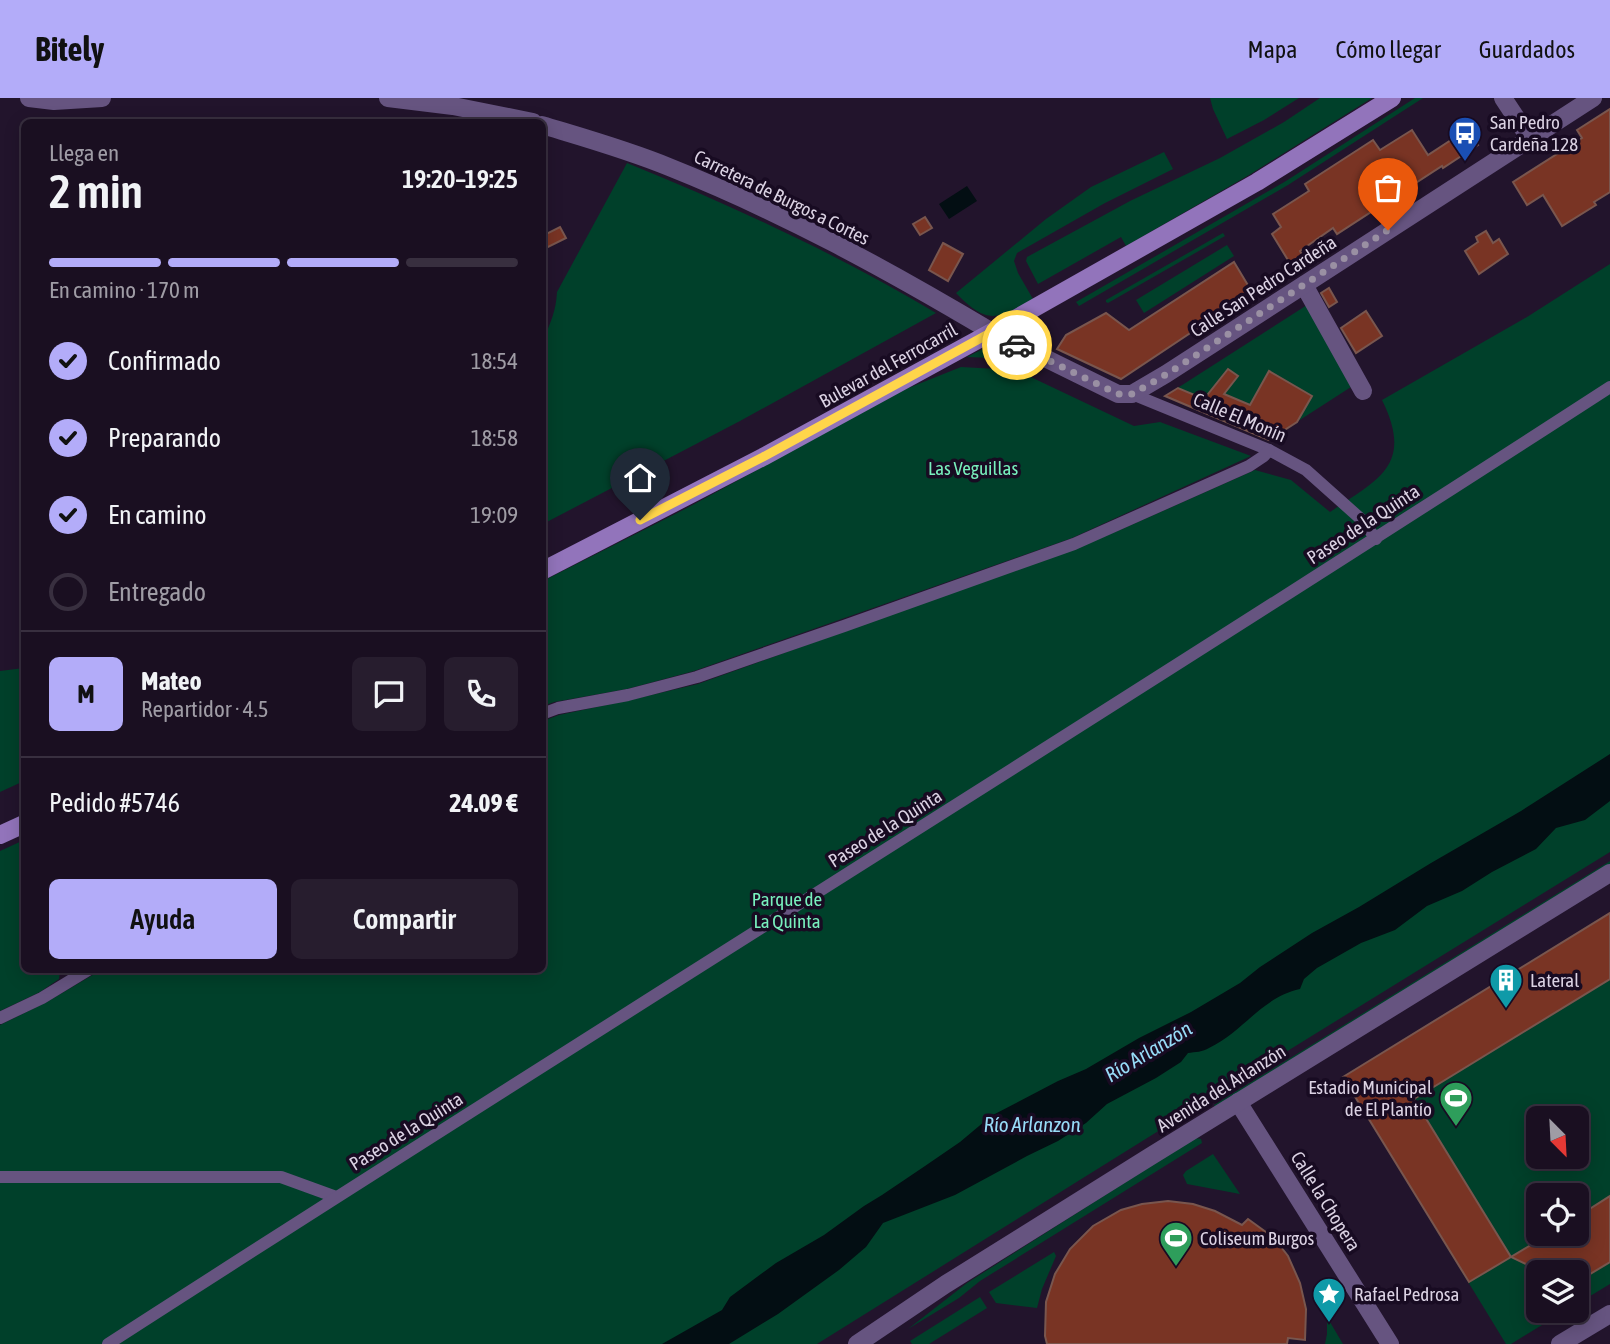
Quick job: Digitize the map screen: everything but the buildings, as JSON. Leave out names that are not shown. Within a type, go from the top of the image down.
[{"type":"main road","name":"Bulevar del Ferrocarril","points":[[546,569],[763,457],[992,332],[1257,181],[1392,98]]},
{"type":"main road","points":[[0,835],[21,825]]},
{"type":"street","points":[[29,98],[54,101],[102,98]]},
{"type":"street","points":[[388,98],[453,106],[518,119]]},
{"type":"street","points":[[1503,98],[1530,139]]},
{"type":"street","name":"Calle San Pedro Cardeña","points":[[1132,394],[1167,374],[1592,98]]},
{"type":"street","name":"Carretera de Burgos a Cortes","points":[[546,126],[668,166],[744,199],[841,246],[992,332]]},
{"type":"street","points":[[1304,285],[1363,391]]},
{"type":"street","name":"Calle El Monín","points":[[992,332],[1118,394],[1132,394],[1269,450],[1306,470],[1362,520],[1376,538]]},
{"type":"street","name":"Paseo de la Quinta","points":[[108,1344],[1060,740],[1610,387]]},
{"type":"street","points":[[546,712],[697,677],[1074,544],[1250,466],[1269,450]]},
{"type":"street","name":"Avenida del Arlanzón","points":[[857,1344],[946,1284],[1610,873]]},
{"type":"street","points":[[0,1018],[42,998],[83,973]]},
{"type":"street","name":"Calle la Chopera","points":[[1238,1102],[1390,1344]]},
{"type":"street","points":[[0,1177],[281,1177],[336,1197]]},
{"type":"street","points":[[873,1344],[884,1331],[930,1300],[946,1284]]},
{"type":"street","points":[[1560,1344],[1610,1314]]},
{"type":"street","name":"Calle la Chopera","points":[[1378,1324],[1381,1344]]},
{"type":"green space","points":[[1210,98],[1299,98],[1227,139]]},
{"type":"green space","points":[[1320,98],[1372,98],[1249,175],[1126,246],[1121,237],[1038,284],[1026,261],[1027,257],[1130,201],[1220,158]]},
{"type":"green space","points":[[1415,98],[1423,98],[1288,185],[1079,306],[1076,302],[1286,181]]},
{"type":"green space","points":[[1164,152],[1173,169],[1105,203],[1017,253],[1014,261],[1018,273],[1033,299],[1001,315],[993,316],[976,311],[956,293],[1046,219],[1091,187]]},
{"type":"green space","points":[[627,163],[784,232],[936,313],[740,421],[546,522],[546,332],[553,316],[557,292]]},
{"type":"green space","points":[[1223,233],[1225,236],[1106,302],[1106,300]]},
{"type":"green space","points":[[1227,245],[1234,256],[1144,313],[1136,300]]},
{"type":"green space","name":"Parque de La Quinta","points":[[1610,264],[1610,852],[817,1344],[0,1344],[0,1025],[47,1002],[96,973],[546,973],[546,720],[698,684],[1076,548],[1255,470],[1291,480],[1330,512],[1376,479],[1393,455],[1391,422],[1382,400],[1527,317]]},
{"type":"green space","points":[[1307,305],[1351,387],[1269,440],[1165,396]]},
{"type":"green space","points":[[989,346],[996,347],[1020,359],[967,357]]},
{"type":"green space","name":"Las Veguillas","points":[[961,367],[1016,370],[1134,426],[1160,422],[1251,456],[1072,538],[694,671],[627,689],[546,705],[546,579],[687,508],[906,389]]},
{"type":"green space","points":[[21,668],[21,782],[0,792],[0,671]]},
{"type":"green space","points":[[21,841],[21,973],[60,973],[59,979],[40,992],[0,1011],[0,851]]},
{"type":"green space","points":[[1610,861],[1610,867],[1216,1109],[1214,1105]]},
{"type":"green space","name":"Estadio Municipal de El Plantío","points":[[1610,913],[1610,1284],[1589,1297],[1589,1260],[1526,1260],[1526,1323],[1545,1323],[1511,1344],[1506,1344],[1343,1077]]},
{"type":"green space","points":[[1195,1138],[1201,1139],[1202,1143],[908,1329],[967,1283]]},
{"type":"green space","points":[[1213,1154],[1240,1194],[1187,1184],[1183,1175],[1186,1171]]},
{"type":"green space","points":[[1054,1252],[1056,1256],[1037,1308],[996,1303],[989,1292]]},
{"type":"green space","points":[[980,1297],[987,1308],[929,1344],[912,1344],[910,1341]]},
{"type":"green space","points":[[1327,1317],[1343,1344],[1325,1344]]},
{"type":"water","points":[[967,186],[977,201],[949,219],[939,204]]},
{"type":"water","name":"Río Arlanzon","points":[[1610,754],[1610,801],[1585,820],[1556,828],[1536,849],[1462,891],[1427,906],[1395,930],[1361,943],[1317,968],[1304,979],[1300,989],[1275,999],[1221,1041],[1204,1050],[1188,1053],[1181,1062],[1107,1104],[1086,1123],[1058,1141],[955,1195],[883,1223],[866,1247],[839,1270],[778,1314],[729,1344],[662,1344],[722,1310],[730,1297],[776,1263],[824,1235],[925,1166],[991,1116],[1086,1069],[1191,1012],[1240,983],[1312,933],[1521,811]]},
{"type":"way so far","points":[[1017,345],[1118,394],[1132,394],[1388,230]]},
{"type":"place","name":"San Pedro Cardeña 128","points":[[1465,163]]},
{"type":"place","name":"Lateral","points":[[1506,1010]]},
{"type":"place","name":"Estadio Municipal de El Plantío","points":[[1456,1128]]},
{"type":"place","name":"Coliseum Burgos","points":[[1176,1268]]},
{"type":"place","name":"Rafael Pedrosa","points":[[1329,1324]]},
{"type":"route","points":[[640,520],[763,457],[992,332],[1017,345]]},
{"type":"water label","name":"Río Arlanzón","points":[[1148,1051]]}]
